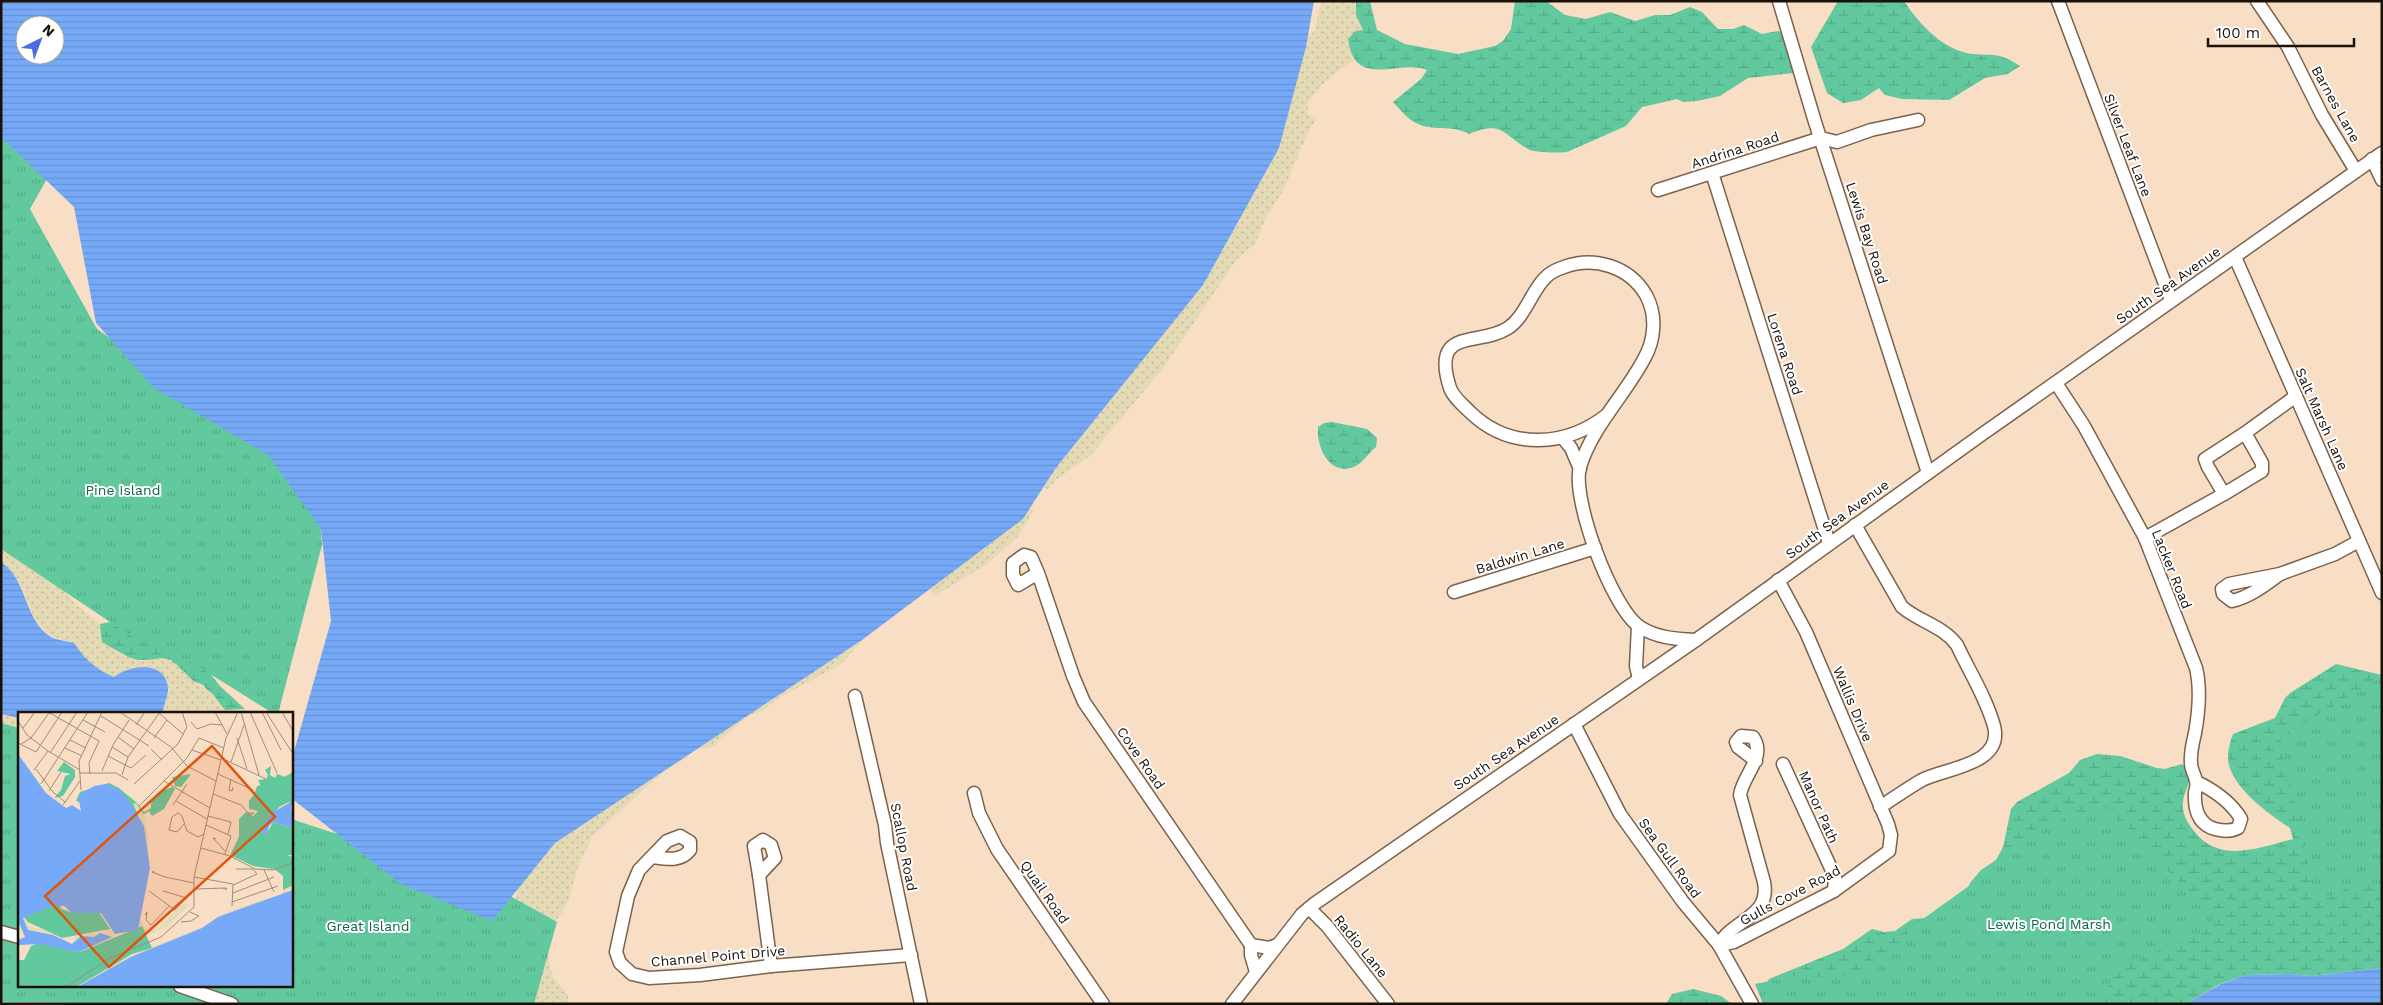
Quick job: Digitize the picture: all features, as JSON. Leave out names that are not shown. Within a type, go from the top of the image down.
[{"type":"street","name":"Lewis Bay Road","points":[[1779,1],[1928,473]]},
{"type":"street","name":"Silver Leaf Lane","points":[[2058,1],[2171,300]]},
{"type":"street","name":"Barnes Lane","points":[[2257,1],[2288,47],[2322,115],[2356,171]]},
{"type":"street","points":[[1821,138],[1837,142],[1871,130],[1918,120]]},
{"type":"street","name":"Andrina Road","points":[[1658,190],[1821,138]]},
{"type":"street","points":[[2377,156],[2382,180]]},
{"type":"street","name":"South Sea Avenue","points":[[1232,1004],[1309,908],[1696,640],[1829,543],[2377,156]]},
{"type":"street","name":"Lorena Road","points":[[1712,173],[1829,543]]},
{"type":"street","name":"Salt Marsh Lane","points":[[2235,256],[2382,593]]},
{"type":"street","points":[[1608,414],[1592,427],[1564,438],[1527,439],[1494,430],[1480,421],[1452,393],[1446,376],[1445,364],[1454,345],[1474,337],[1501,333],[1511,326],[1547,275],[1577,263],[1601,262],[1631,278],[1647,297],[1654,322],[1652,340],[1648,352],[1593,440],[1580,469],[1578,490],[1595,548],[1618,600],[1638,626],[1669,638],[1696,640]]},
{"type":"street","name":"Lacker Road","points":[[2056,383],[2084,426],[2145,538],[2199,681],[2199,707],[2191,762],[2192,773],[2197,782]]},
{"type":"street","points":[[2224,494],[2205,459],[2245,434],[2296,396]]},
{"type":"street","points":[[2145,538],[2262,471],[2262,463],[2245,434]]},
{"type":"street","points":[[1564,438],[1571,448],[1580,469]]},
{"type":"street","points":[[1855,525],[1902,607],[1911,614],[1950,635],[1958,645],[1990,714],[1995,736],[1989,750],[1970,764],[1924,779],[1880,807]]},
{"type":"street","points":[[2280,574],[2311,564],[2359,541]]},
{"type":"street","name":"Baldwin Lane","points":[[1454,592],[1595,548]]},
{"type":"street","name":"Cove Road","points":[[1038,573],[1073,676],[1084,702],[1251,945],[1251,955],[1256,972]]},
{"type":"street","name":"Wallis Drive","points":[[1778,580],[1806,632],[1888,824],[1892,844]]},
{"type":"street","points":[[1638,626],[1636,666],[1639,679]]},
{"type":"street","name":"Scallop Road","points":[[855,696],[885,825],[921,1004]]},
{"type":"street","name":"Sea Gull Road","points":[[1574,724],[1597,772],[1629,828],[1683,902],[1719,945],[1752,1004]]},
{"type":"street","points":[[1719,945],[1724,935],[1759,908],[1764,900],[1766,891],[1740,795],[1741,786],[1756,761]]},
{"type":"street","name":"Manor Path","points":[[1783,764],[1835,877],[1834,891]]},
{"type":"street","name":"Quail Road","points":[[974,793],[978,813],[997,849],[1102,1004]]},
{"type":"street","name":"Gulls Cove Road","points":[[1719,945],[1734,942],[1834,891],[1889,851],[1892,844]]},
{"type":"street","name":"Channel Point Drive","points":[[653,857],[639,870],[635,878],[618,934],[617,959],[626,970],[638,977],[649,978],[733,972],[771,966],[911,955]]},
{"type":"street","points":[[760,875],[771,966]]},
{"type":"street","name":"Radio Lane","points":[[1309,908],[1326,926],[1388,1004]]},
{"type":"street","points":[[1,932],[18,937]]},
{"type":"street","points":[[1251,945],[1269,948],[1277,946]]},
{"type":"street","points":[[186,988],[232,1004]]},
{"type":"green space","points":[[1356,1],[1370,1],[1377,30],[1405,44],[1458,54],[1495,46],[1503,41],[1511,29],[1515,1],[1546,1],[1565,15],[1586,19],[1610,12],[1635,21],[1655,15],[1670,15],[1690,7],[1702,12],[1718,29],[1733,29],[1744,25],[1762,34],[1778,31],[1787,33],[1794,73],[1748,78],[1720,96],[1683,102],[1677,99],[1642,107],[1626,126],[1567,152],[1536,151],[1528,149],[1507,134],[1496,129],[1489,128],[1469,134],[1456,129],[1422,126],[1404,114],[1393,102],[1421,79],[1427,70],[1405,67],[1380,70],[1359,64],[1352,55],[1348,39],[1355,31]]},
{"type":"green space","points":[[1838,1],[1904,1],[1917,19],[1933,35],[1952,48],[1973,54],[2002,57],[2020,66],[2008,74],[1985,78],[1949,100],[1902,99],[1885,95],[1879,88],[1861,100],[1843,103],[1827,93],[1811,47]]},
{"type":"green space","name":"Pine Island","points":[[1,82],[71,136],[30,209],[97,329],[259,443],[319,504],[322,545],[279,712],[271,712],[191,662],[137,640],[1,549]]},
{"type":"green space","points":[[1332,422],[1367,429],[1377,438],[1376,447],[1359,464],[1341,469],[1334,466],[1323,453],[1318,436],[1318,427],[1324,423]]},
{"type":"green space","points":[[114,621],[128,626],[209,672],[220,686],[245,709],[225,711],[203,685],[193,681],[176,664],[151,660],[134,660],[102,642],[100,624]]},
{"type":"green space","points":[[2336,664],[2382,675],[2382,968],[2312,976],[2289,974],[2246,975],[2220,984],[2185,1004],[1764,1004],[1762,990],[1769,979],[1843,949],[1872,929],[1884,932],[1895,931],[1912,919],[1937,917],[1964,897],[1970,883],[1981,870],[1996,860],[2003,847],[2011,809],[2017,802],[2069,773],[2080,760],[2097,754],[2120,756],[2165,769],[2182,764],[2189,774],[2183,811],[2194,831],[2204,841],[2215,847],[2240,851],[2293,839],[2290,828],[2254,801],[2239,784],[2229,765],[2230,745],[2233,734],[2275,718],[2285,698],[2290,693]]},
{"type":"green space","points":[[2382,677],[2382,885],[2360,882],[2332,895],[2315,896],[2280,737]]},
{"type":"green space","name":"Great Island","points":[[1,723],[18,728],[18,988],[292,988],[292,819],[487,883],[557,922],[534,1004],[1,1002]]},
{"type":"green space","name":"Lewis Pond Marsh","points":[[2108,807],[2216,922],[2182,942],[2119,964],[2097,1004],[1763,1004],[1755,984],[1796,976],[1835,978],[1864,970],[1892,952],[1916,924],[1987,873],[2026,837],[2070,815]]},
{"type":"green space","points":[[1693,989],[1721,996],[1732,1004],[1666,1004],[1672,994]]},
{"type":"sand","points":[[1321,1],[1356,1],[1355,13],[1363,30],[1355,31],[1348,39],[1349,50],[1355,60],[1329,78],[1308,102],[1308,114],[1316,120],[1310,128],[1282,193],[1266,217],[1255,244],[1237,259],[1164,367],[1090,456],[1057,479],[1047,490],[1037,477],[1297,49],[1315,30]]},
{"type":"sand","points":[[1028,504],[1033,511],[1018,537],[987,564],[941,592],[938,596],[923,584]]},
{"type":"sand","points":[[1,540],[59,579],[67,594],[77,605],[100,624],[102,642],[125,656],[141,661],[162,658],[171,660],[193,681],[212,693],[225,710],[245,709],[248,712],[163,712],[169,689],[154,668],[133,668],[123,671],[114,677],[101,671],[82,654],[74,643],[58,639],[40,627],[17,580],[1,562]]},
{"type":"sand","points":[[885,611],[867,636],[840,665],[778,698],[762,711],[748,716],[714,746],[694,750],[685,759],[664,771],[592,837],[579,865],[567,904],[547,936],[548,957],[553,977],[568,995],[568,1004],[527,1004],[516,903],[518,882],[561,834]]},
{"type":"sand","points":[[1,714],[18,718],[18,739],[1,740]]},
{"type":"water","points":[[1,1],[1314,1],[1306,47],[1279,148],[1203,285],[1055,469],[1023,519],[862,640],[555,843],[492,921],[401,884],[292,799],[292,758],[331,621],[321,529],[268,455],[154,388],[96,323],[74,207],[1,137]]},
{"type":"water","points":[[1,562],[16,579],[30,611],[42,630],[51,637],[74,643],[91,663],[101,671],[114,677],[128,670],[145,667],[153,668],[165,678],[168,687],[163,712],[18,712],[18,718],[1,714]]},
{"type":"water","points":[[2382,968],[2382,1004],[2185,1004],[2221,984],[2246,975],[2289,974],[2312,976]]}]
